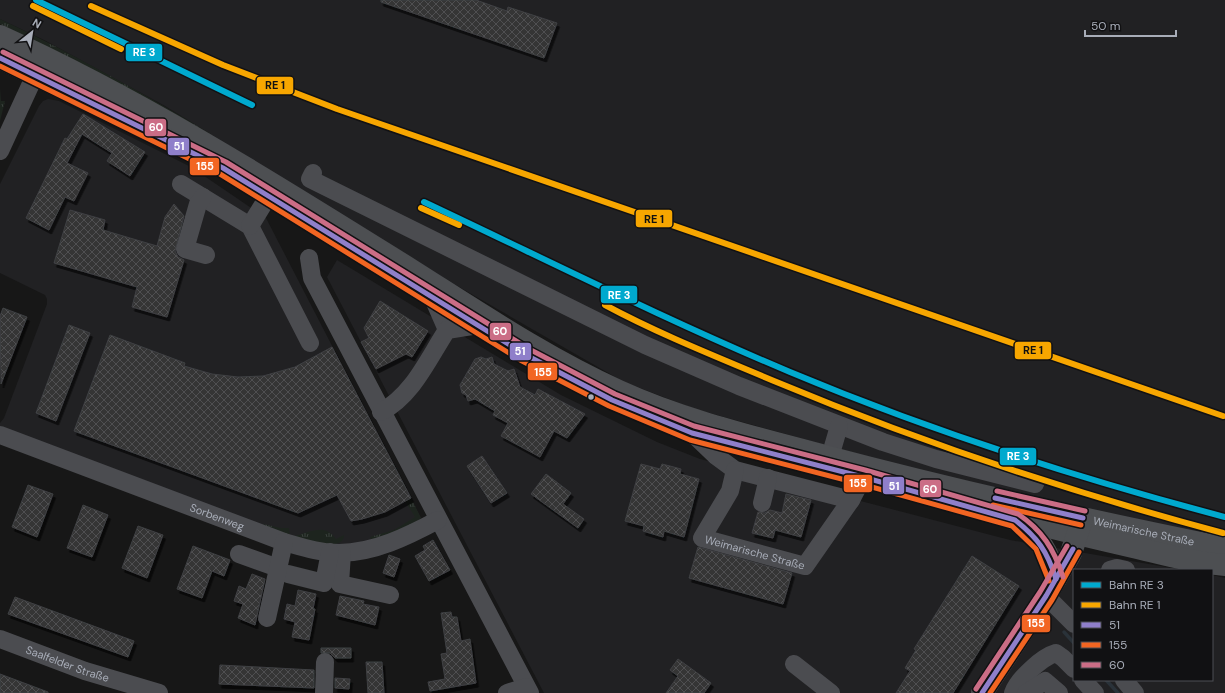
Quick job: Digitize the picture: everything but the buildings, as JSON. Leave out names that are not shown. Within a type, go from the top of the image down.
[{"type":"main road","name":"Weimarische Straße","points":[[0,36],[39,65],[269,195],[526,355],[594,392],[662,422],[692,433],[863,477],[1016,520],[1081,526],[1225,548]]},
{"type":"main road","name":"Weimarische Straße","points":[[0,58],[79,73],[235,162],[532,345],[588,377],[668,412],[1081,526],[1182,558],[1225,565]]},
{"type":"main road","points":[[1016,520],[1031,532],[1044,546],[1051,587]]},
{"type":"main road","points":[[982,693],[1051,587],[1071,553],[1081,526]]},
{"type":"street","points":[[0,151],[39,65]]},
{"type":"street","points":[[313,173],[310,179],[639,341],[739,386],[839,426],[936,459],[1035,484]]},
{"type":"street","points":[[181,184],[250,226],[310,343]]},
{"type":"street","points":[[250,226],[269,195]]},
{"type":"street","points":[[203,197],[198,204],[185,249],[206,255]]},
{"type":"street","points":[[309,258],[312,278],[528,690],[507,693]]},
{"type":"street","points":[[433,298],[447,330]]},
{"type":"street","points":[[381,412],[394,405],[423,370],[447,330],[478,325]]},
{"type":"street","points":[[830,457],[839,426]]},
{"type":"street","points":[[692,433],[716,456],[735,470],[851,500],[863,477]]},
{"type":"street","name":"Sorbenweg","points":[[0,435],[284,542],[313,550],[336,552],[357,551],[396,541],[438,520]]},
{"type":"street","name":"Weimarische Straße","points":[[735,470],[730,492],[702,538],[805,566],[851,500]]},
{"type":"street","points":[[762,503],[768,478]]},
{"type":"street","points":[[267,618],[283,571],[284,542]]},
{"type":"street","points":[[239,554],[283,571],[324,583],[336,552]]},
{"type":"street","points":[[336,552],[340,584],[390,595]]},
{"type":"street","points":[[1051,587],[1073,623]]},
{"type":"street","name":"Saalfelder Straße","points":[[0,639],[86,671],[159,693]]},
{"type":"street","points":[[1017,692],[1046,656],[1056,653],[1064,658],[1073,669]]},
{"type":"street","points":[[324,693],[325,662]]},
{"type":"street","points":[[794,664],[831,693]]},
{"type":"street","points":[[1017,692],[1044,681],[1059,693]]},
{"type":"street","points":[[1084,681],[1095,693]]},
{"type":"street","points":[[1125,681],[1135,693]]},
{"type":"shaded area","points":[[0,0],[1225,0],[1225,533],[1208,529],[1203,535],[905,467],[695,409],[624,382],[454,284],[165,106],[46,41],[0,19]]},
{"type":"shaded area","points":[[48,99],[59,101],[191,167],[266,218],[421,518],[366,543],[335,545],[303,541],[0,429],[0,423],[4,418],[47,304],[47,299],[45,295],[0,273],[0,184],[39,106],[43,101]]},
{"type":"shaded area","points":[[337,260],[561,395],[657,442],[700,459],[1010,540],[1177,569],[1073,569],[1073,681],[1213,681],[1213,575],[1225,578],[1225,693],[544,693],[327,277]]},
{"type":"green space","points":[[0,19],[110,75],[216,137],[68,57],[0,24]]},
{"type":"green space","points":[[0,89],[1,101],[5,101],[0,121]]},
{"type":"green space","points":[[411,498],[421,518],[397,532],[376,539],[371,539],[370,537],[394,530],[415,517],[405,501]]},
{"type":"green space","points":[[263,524],[281,528],[289,528],[290,537],[315,530],[326,531],[336,539],[344,535],[341,542],[333,545],[321,545],[278,534],[268,529]]},
{"type":"waterway","points":[[1064,632],[1073,642]]},
{"type":"waterway","points":[[1107,681],[1118,693]]},
{"type":"transit line","points":[[36,0],[252,105]]},
{"type":"transit line","points":[[33,6],[121,49]]},
{"type":"transit line","points":[[91,6],[223,65],[337,109],[1223,416]]},
{"type":"transit line","name":"60","points":[[3,52],[226,162],[529,349],[615,394],[694,426],[865,470],[1018,514],[1034,527],[1046,541],[1056,558],[1063,577]]},
{"type":"transit line","name":"51","points":[[0,58],[223,168],[526,355],[612,400],[692,433],[863,477],[1015,520],[1030,533],[1041,546],[1049,560],[1056,579]]},
{"type":"transit line","name":"155","points":[[0,66],[220,174],[522,361],[609,406],[690,440],[861,484],[1012,526],[1036,549],[1049,581]]},
{"type":"transit line","points":[[424,202],[698,332],[843,394],[951,434],[1060,470],[1225,517]]},
{"type":"transit line","points":[[421,208],[459,225]]},
{"type":"transit line","points":[[605,305],[646,326],[710,354],[884,425],[1052,483],[1109,501],[1223,533]]},
{"type":"transit line","name":"60","points":[[997,491],[1085,511]]},
{"type":"transit line","name":"51","points":[[995,498],[1083,518]]},
{"type":"transit line","name":"155","points":[[993,505],[1081,525]]},
{"type":"transit line","name":"60","points":[[976,689],[1040,592],[1067,546]]},
{"type":"transit line","name":"51","points":[[982,693],[1046,596],[1073,549]]},
{"type":"transit line","name":"155","points":[[990,693],[1052,600],[1079,552]]}]
